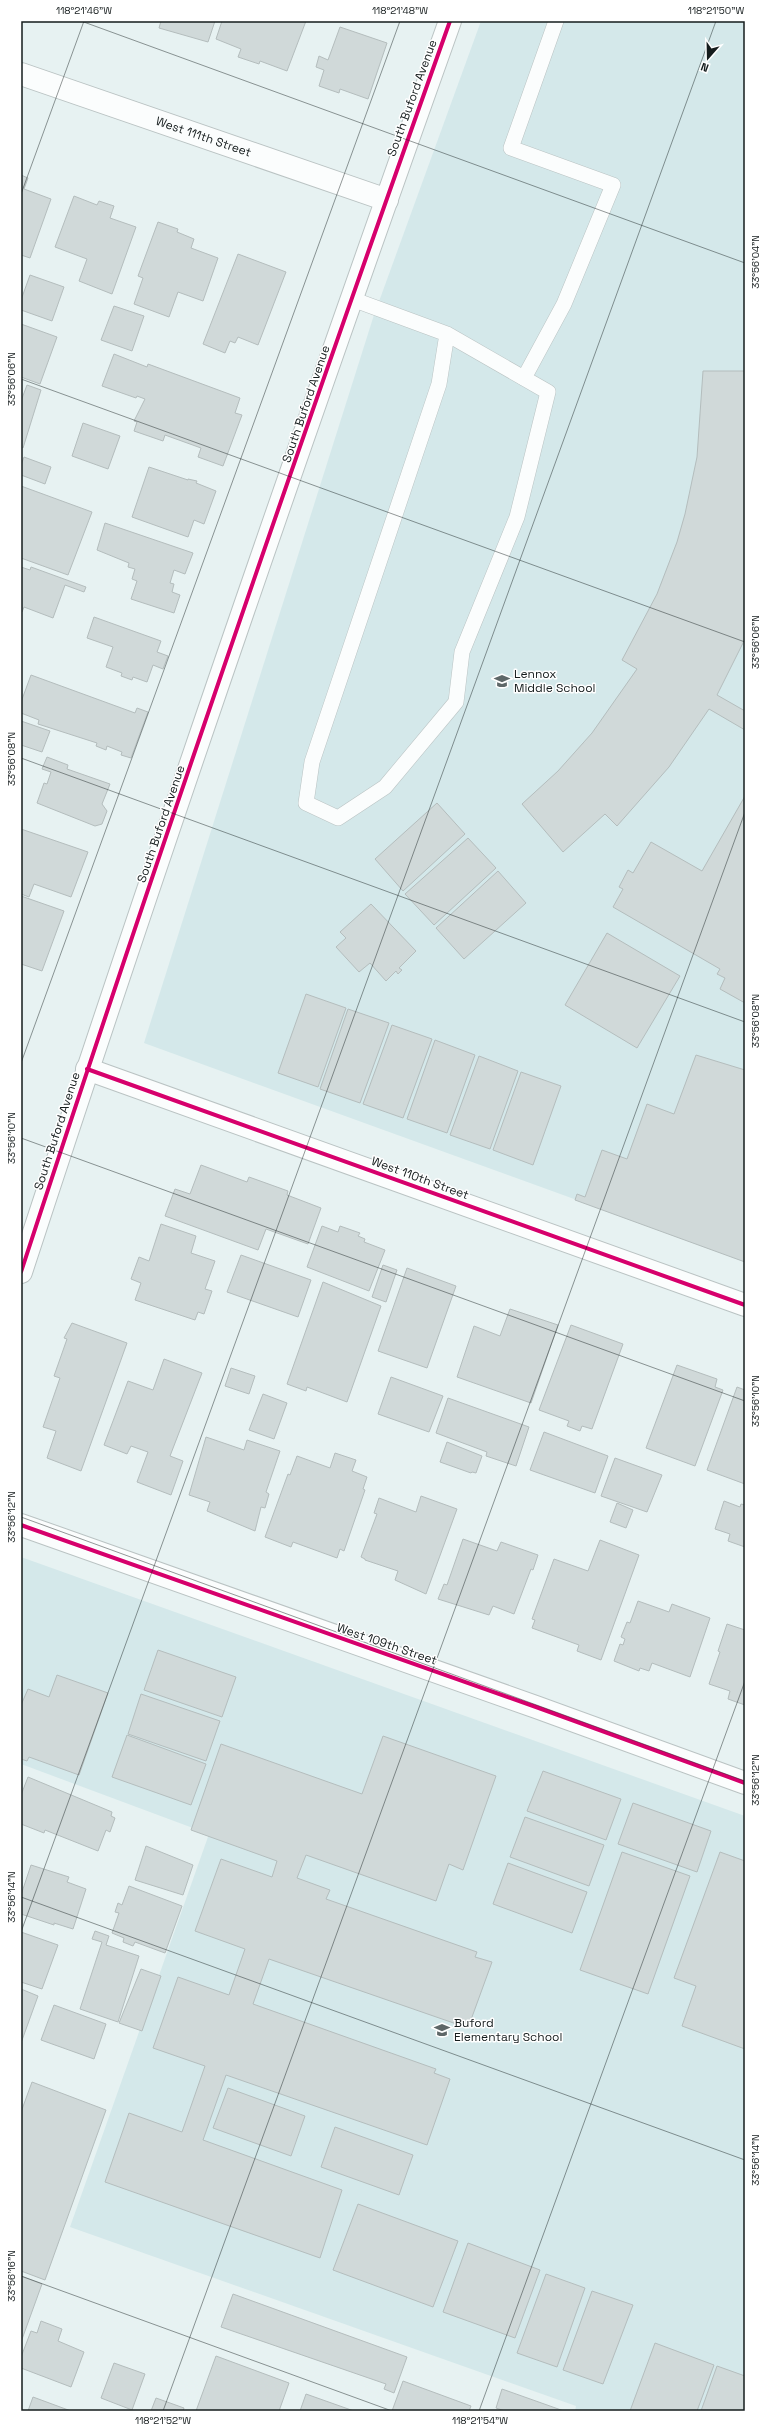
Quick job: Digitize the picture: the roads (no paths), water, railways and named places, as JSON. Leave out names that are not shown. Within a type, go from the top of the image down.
[{"type":"street","name":"South Buford Avenue","points":[[21,1272],[88,1069],[352,298],[450,21]]},
{"type":"street","name":"West 111th Street","points":[[21,74],[387,200]]},
{"type":"street","name":"West 110th Street","points":[[88,1069],[745,1306]]},
{"type":"street","name":"West 109th Street","points":[[21,1525],[536,1707],[745,1784]]},
{"type":"lane","points":[[524,378],[564,304],[613,185],[511,148],[556,21]]},
{"type":"lane","points":[[352,298],[447,334],[548,392],[517,517],[462,652],[456,702],[385,787],[338,818],[306,803],[312,762],[439,384],[447,334]]},
{"type":"place","name":"Lennox Middle School","points":[[502,681]]},
{"type":"place","name":"Buford Elementary School","points":[[442,2030]]}]
